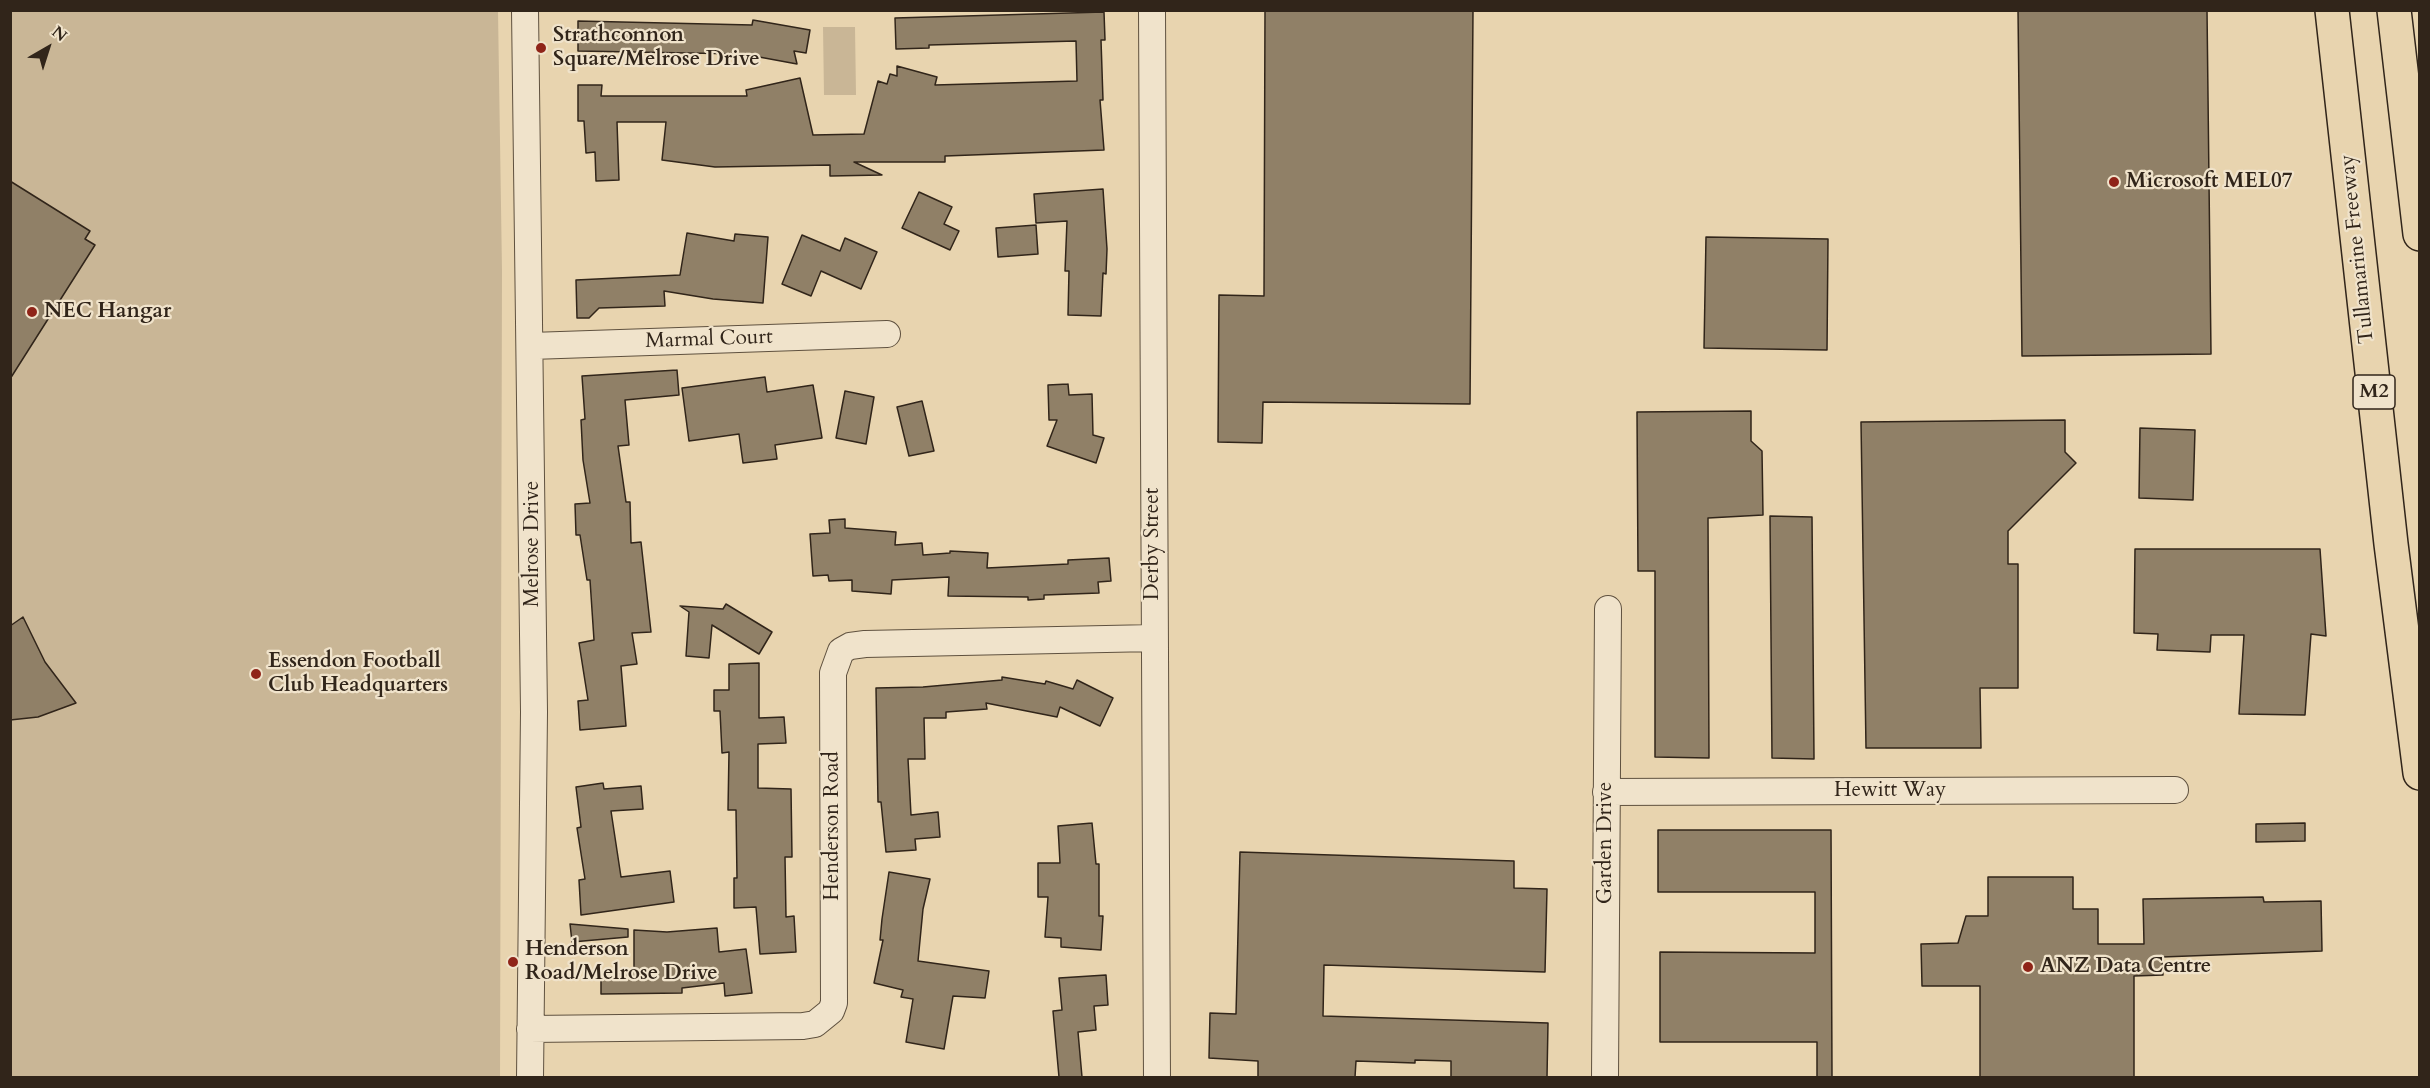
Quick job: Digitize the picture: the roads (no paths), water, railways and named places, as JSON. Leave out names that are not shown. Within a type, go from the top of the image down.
[{"type":"highway","name":"Tullamarine Freeway","points":[[2332,10],[2391,544],[2420,773]]},
{"type":"highway","points":[[2394,10],[2420,234]]},
{"type":"street","name":"Melrose Drive","points":[[525,10],[534,712],[530,1077]]},
{"type":"street","name":"Derby Street","points":[[1152,10],[1157,1077]]},
{"type":"street","name":"Marmal Court","points":[[531,345],[886,334]]},
{"type":"street","name":"Garden Drive","points":[[1605,1077],[1608,609]]},
{"type":"street","name":"Henderson Road","points":[[530,1029],[803,1026],[815,1024],[831,1011],[834,1003],[832,673],[841,651],[850,646],[1154,638]]},
{"type":"street","name":"Hewitt Way","points":[[1606,792],[2175,790]]},
{"type":"place","name":"Strathconnon Square/Melrose Drive","points":[[541,48]]},
{"type":"place","name":"Microsoft MEL07","points":[[2114,182]]},
{"type":"place","name":"NEC Hangar","points":[[32,312]]},
{"type":"place","name":"Essendon Football Club Headquarters","points":[[256,674]]},
{"type":"place","name":"Henderson Road/Melrose Drive","points":[[513,962]]},
{"type":"place","name":"ANZ Data Centre","points":[[2028,967]]}]
